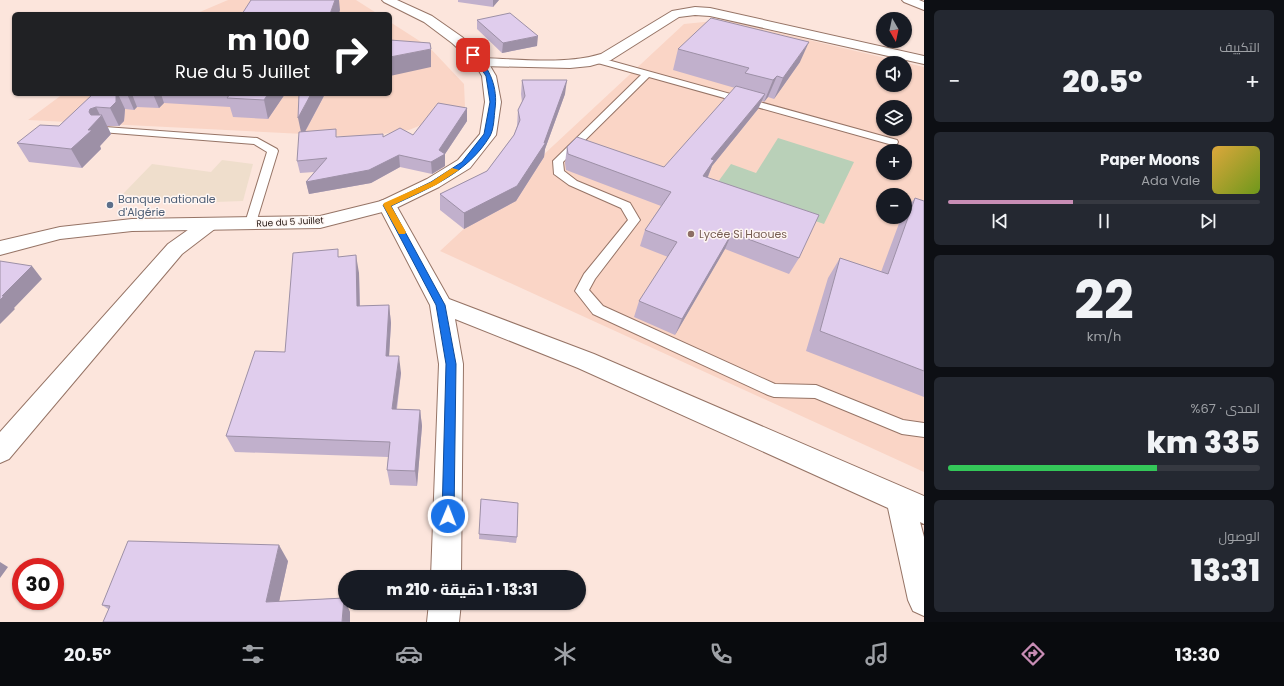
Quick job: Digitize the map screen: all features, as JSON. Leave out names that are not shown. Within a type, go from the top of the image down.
[{"type":"street","name":"Rue du 5 Juillet","points":[[0,248],[60,233],[132,225],[320,222],[387,205],[433,183],[464,164],[488,134],[493,102],[489,76],[481,62],[457,40],[428,19],[388,0]]},
{"type":"street","points":[[908,0],[924,6]]},
{"type":"street","points":[[481,62],[570,64],[597,60],[606,57],[676,14],[695,11],[710,12],[924,60]]},
{"type":"street","points":[[387,205],[441,305],[451,364],[446,570]]},
{"type":"street","points":[[0,451],[175,249],[209,224]]},
{"type":"street","points":[[441,305],[586,361],[912,505],[924,600]]},
{"type":"street","points":[[443,622],[444,610]]},
{"type":"lane","points":[[597,60],[893,142]]},
{"type":"lane","points":[[647,74],[558,161],[558,172],[573,183],[626,206],[634,220],[589,277],[582,291],[598,310],[774,390],[816,392],[902,427],[924,430]]},
{"type":"lane","points":[[105,130],[257,141],[273,151],[251,223]]},
{"type":"shaded area","points":[[228,0],[356,0],[375,12],[200,12]]},
{"type":"shaded area","name":"Lycée Si Haoues","points":[[724,20],[877,56],[876,92],[912,92],[912,64],[924,67],[924,472],[440,251],[684,24]]},
{"type":"shaded area","points":[[392,23],[429,47],[464,84],[465,107],[409,130],[363,137],[28,120],[60,96],[392,96]]},
{"type":"shaded area","points":[[222,160],[253,164],[243,201],[188,203],[123,194],[152,164],[211,172]]},
{"type":"green space","points":[[778,138],[854,162],[824,224],[715,186],[731,164],[756,173]]},
{"type":"building","points":[[251,0],[335,0],[331,12],[243,12]]},
{"type":"building","points":[[510,13],[538,36],[503,43],[477,20]]},
{"type":"building","points":[[711,18],[809,42],[783,78],[777,76],[773,80],[745,73],[749,68],[678,49]]},
{"type":"building","points":[[392,40],[430,43],[431,49],[392,57]]},
{"type":"building","points":[[522,80],[567,80],[544,143],[546,142],[517,186],[464,213],[440,194],[487,171],[514,135],[520,120],[518,110],[525,96]]},
{"type":"building","points":[[736,86],[765,94],[711,159],[714,160],[703,176],[819,215],[799,258],[732,233],[682,319],[639,301],[677,242],[645,230],[671,192],[568,154],[567,147],[577,137],[664,167]]},
{"type":"building","points":[[91,96],[116,96],[116,102],[110,108],[96,107],[90,109],[89,112],[91,115],[102,115],[88,130],[92,130],[71,149],[17,143],[40,125],[59,126]]},
{"type":"building","points":[[228,96],[267,96],[264,100],[227,98]]},
{"type":"building","points":[[299,96],[310,96],[298,118]]},
{"type":"building","points":[[438,103],[467,108],[439,150],[445,154],[431,162],[399,155],[369,170],[306,182],[327,158],[297,161],[299,132],[336,129],[336,137],[383,134],[383,137],[400,128],[413,135]]},
{"type":"building","points":[[915,198],[924,201],[924,371],[820,331],[840,258],[888,274],[906,224],[912,224],[912,206]]},
{"type":"building","points":[[338,249],[338,257],[356,255],[357,306],[389,305],[386,356],[399,356],[392,409],[420,410],[415,471],[387,470],[390,442],[226,436],[255,351],[285,352],[293,253]]},
{"type":"building","points":[[0,261],[32,266],[2,296],[4,296],[0,300]]},
{"type":"building","points":[[481,499],[518,503],[517,537],[479,534]]},
{"type":"building","points":[[128,541],[279,545],[266,602],[338,598],[338,610],[343,610],[342,622],[103,622],[110,606],[102,605]]},
{"type":"slow traffic","points":[[402,232],[387,205],[433,183],[455,170]]},
{"type":"place","name":"Banque nationale d'Algérie","points":[[110,205]]},
{"type":"place","name":"Lycée Si Haoues","points":[[691,234]]},
{"type":"route","points":[[448,516],[451,364],[441,305],[387,205],[433,183],[464,164],[488,134],[493,102],[489,76],[481,62],[473,55]]}]
